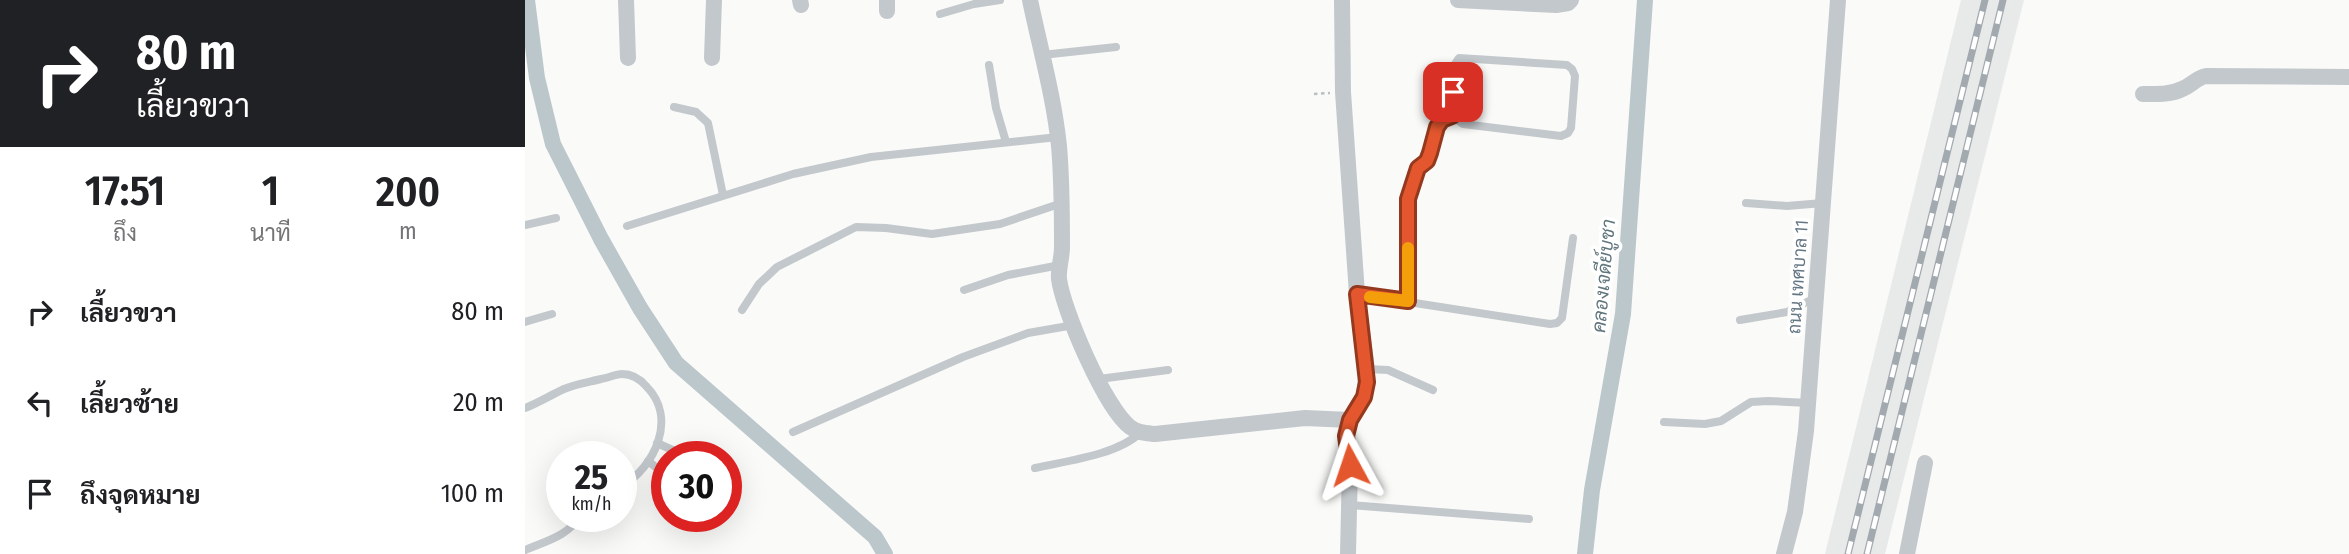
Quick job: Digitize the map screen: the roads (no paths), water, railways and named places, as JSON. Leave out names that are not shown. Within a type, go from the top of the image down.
[{"type":"street","points":[[626,0],[628,58]]},
{"type":"street","points":[[712,58],[714,0]]},
{"type":"street","points":[[1030,0],[1058,137],[1062,203],[1059,277],[1088,360],[1117,412],[1128,425],[1140,433],[1155,435],[1305,418],[1350,420]]},
{"type":"street","points":[[1342,0],[1343,92],[1357,294],[1367,369],[1364,397],[1350,420],[1346,436],[1350,465],[1348,554]]},
{"type":"street","points":[[1458,0],[1556,5],[1571,0]]},
{"type":"street","name":"ถนน เทศบาล 11","points":[[1784,554],[1801,478],[1838,0]]},
{"type":"street","points":[[2143,94],[2173,93],[2191,84],[2197,77],[2206,76],[2349,77]]},
{"type":"street","points":[[1907,554],[1925,463]]},
{"type":"lane","points":[[940,14],[1000,0]]},
{"type":"lane","points":[[1042,55],[1116,47]]},
{"type":"lane","points":[[1459,58],[1567,65],[1575,76],[1571,128],[1561,136],[1463,124],[1452,116],[1453,67],[1459,58]]},
{"type":"lane","points":[[989,65],[996,108],[1006,142]]},
{"type":"lane","points":[[674,107],[697,112],[708,123],[723,195]]},
{"type":"lane","points":[[1408,301],[1408,199],[1418,168],[1427,161],[1437,127],[1442,120],[1452,116]]},
{"type":"lane","points":[[627,226],[793,174],[871,157],[1058,137]]},
{"type":"lane","points":[[742,310],[759,284],[777,267],[856,227],[932,234],[1000,224],[1062,203]]},
{"type":"lane","points":[[1746,203],[1787,206],[1823,203]]},
{"type":"lane","points":[[525,225],[556,218]]},
{"type":"lane","points":[[1357,294],[1557,323],[1562,318],[1573,237]]},
{"type":"lane","points":[[964,290],[1009,275],[1060,265]]},
{"type":"lane","points":[[1740,320],[1787,312],[1815,298]]},
{"type":"lane","points":[[525,322],[552,314]]},
{"type":"lane","points":[[793,432],[963,357],[1028,333],[1074,325]]},
{"type":"lane","points":[[1367,369],[1388,370],[1433,390]]},
{"type":"lane","points":[[1099,379],[1168,370]]},
{"type":"lane","points":[[525,408],[566,388],[622,374],[640,379],[651,390],[660,408],[663,425],[658,441]]},
{"type":"lane","points":[[1664,422],[1705,424],[1721,421],[1751,402],[1808,403]]},
{"type":"lane","points":[[1035,468],[1130,443],[1140,433]]},
{"type":"lane","points":[[637,475],[651,455]]},
{"type":"lane","points":[[1349,505],[1529,519]]},
{"type":"lane","points":[[525,550],[566,532]]},
{"type":"waterway","points":[[527,0],[537,78],[553,144],[601,239],[640,308],[676,363],[875,537],[885,554]]},
{"type":"waterway","name":"คลองเจดีย์บูชา","points":[[1585,554],[1592,490],[1623,314],[1645,0]]},
{"type":"railway","points":[[1848,554],[1985,0]]},
{"type":"railway","points":[[1867,554],[2003,0]]}]
